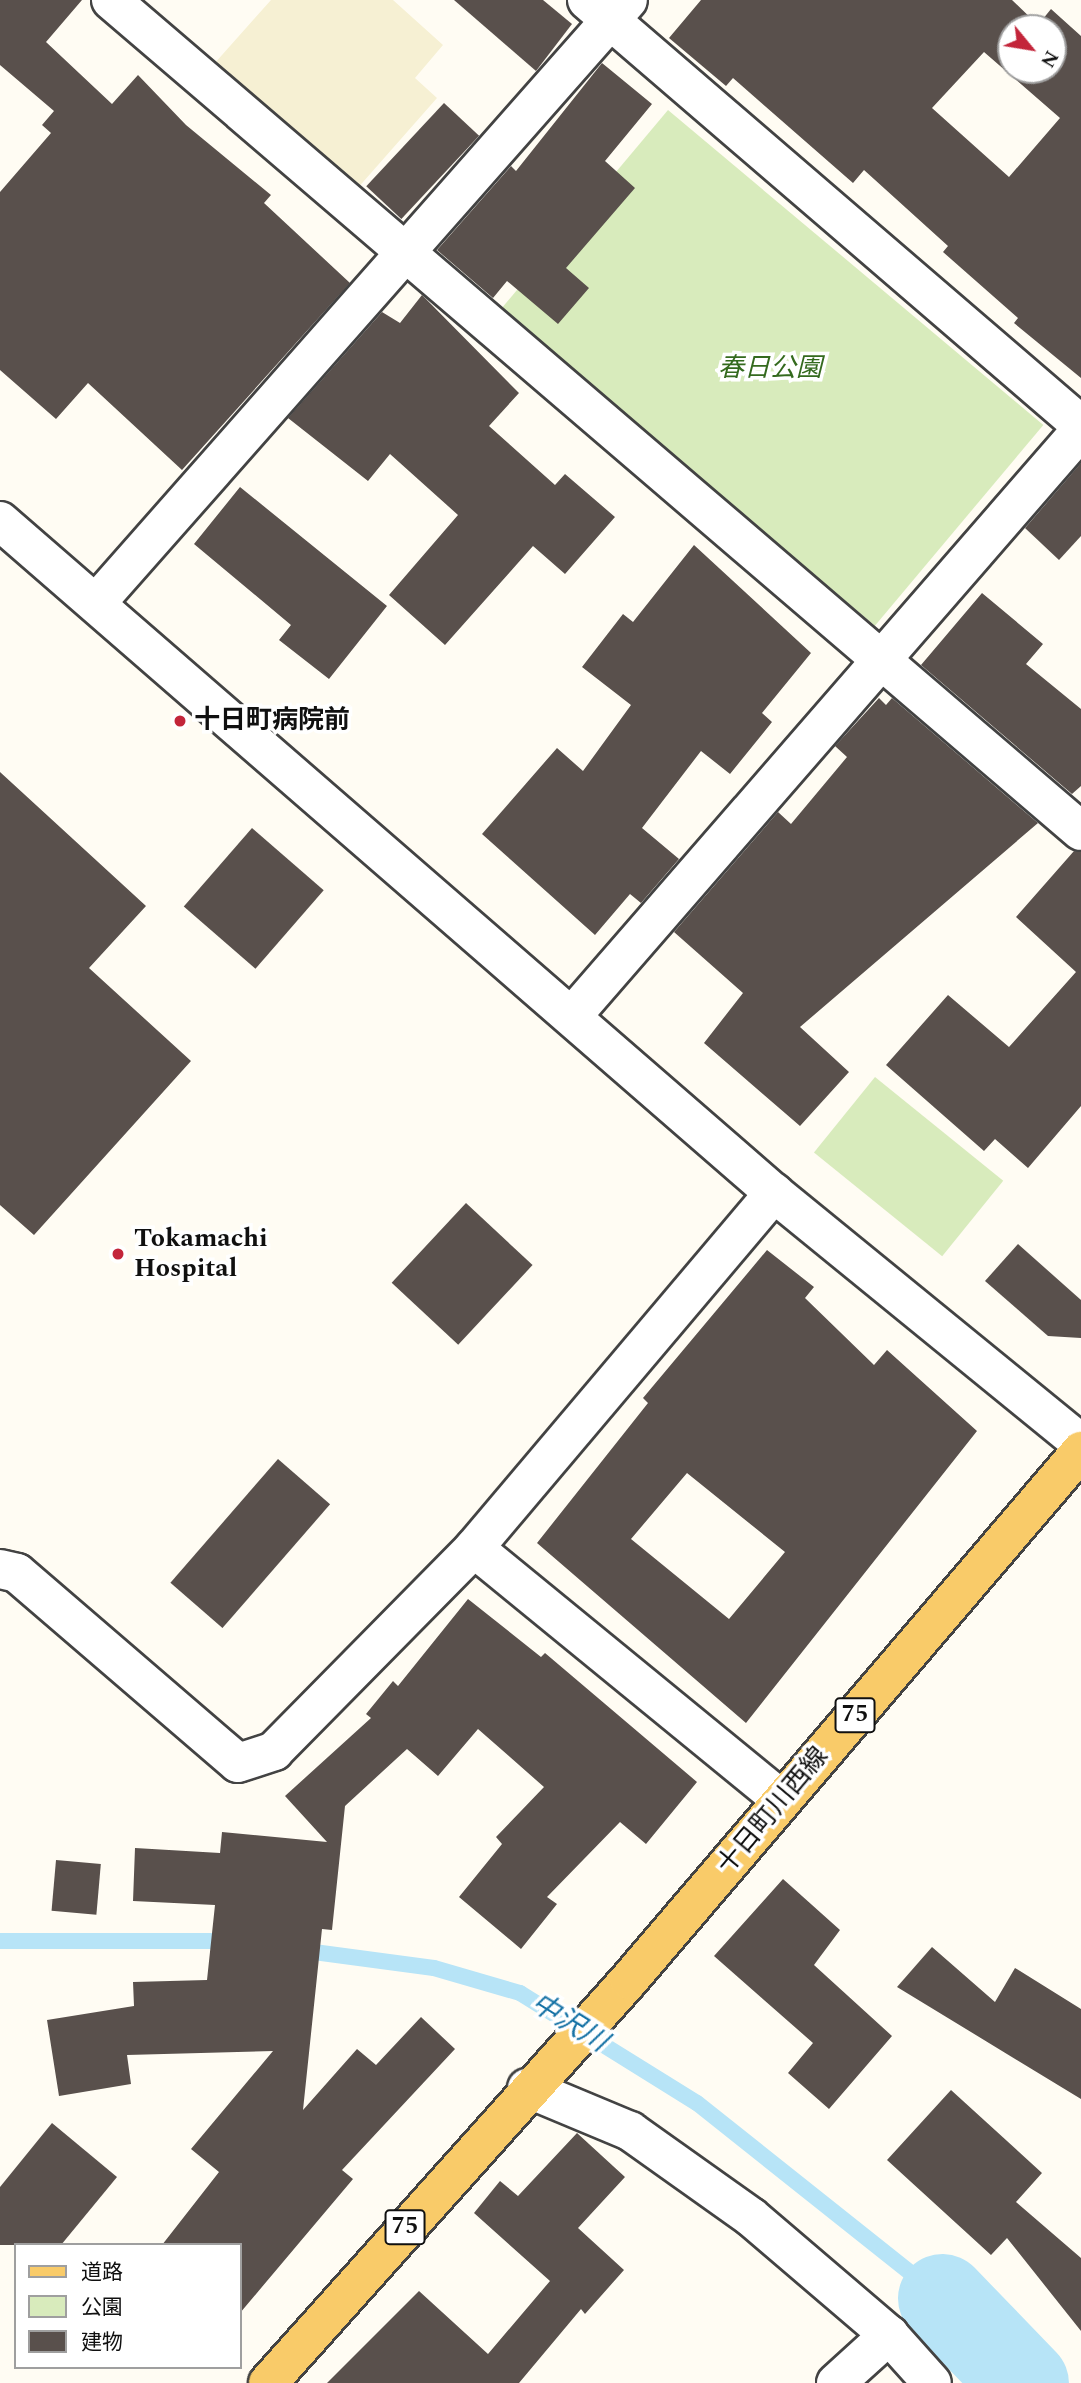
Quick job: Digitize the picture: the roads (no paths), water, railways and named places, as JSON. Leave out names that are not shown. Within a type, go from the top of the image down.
[{"type":"main road","name":"十日町川西線","points":[[535,2079],[629,1980],[1081,1451]]},
{"type":"main road","name":"75","points":[[268,2383],[535,2079]]},
{"type":"street","points":[[111,0],[1081,831]]},
{"type":"street","points":[[98,601],[406,252],[609,7],[1081,425]]},
{"type":"street","points":[[572,1016],[1081,430]]},
{"type":"street","points":[[0,521],[98,601],[774,1193],[1081,1443]]},
{"type":"street","points":[[0,1569],[17,1573],[238,1763],[274,1751],[474,1548],[774,1193]]},
{"type":"street","points":[[474,1548],[782,1800]]},
{"type":"street","points":[[535,2079],[630,2131],[751,2217],[889,2335],[932,2383]]},
{"type":"street","points":[[836,2383],[889,2335]]},
{"type":"waterway","name":"中沢川","points":[[0,1941],[232,1941]]},
{"type":"waterway","name":"中沢川","points":[[299,1950],[434,1968],[520,1993],[697,2103],[942,2298]]},
{"type":"waterway","name":"中沢川","points":[[942,2298],[1024,2383]]},
{"type":"place","name":"十日町病院前","points":[[180,721]]},
{"type":"place","name":"Tokamachi Hospital","points":[[118,1254]]},
{"type":"park label","name":"春日公園","points":[[770,369]]}]
